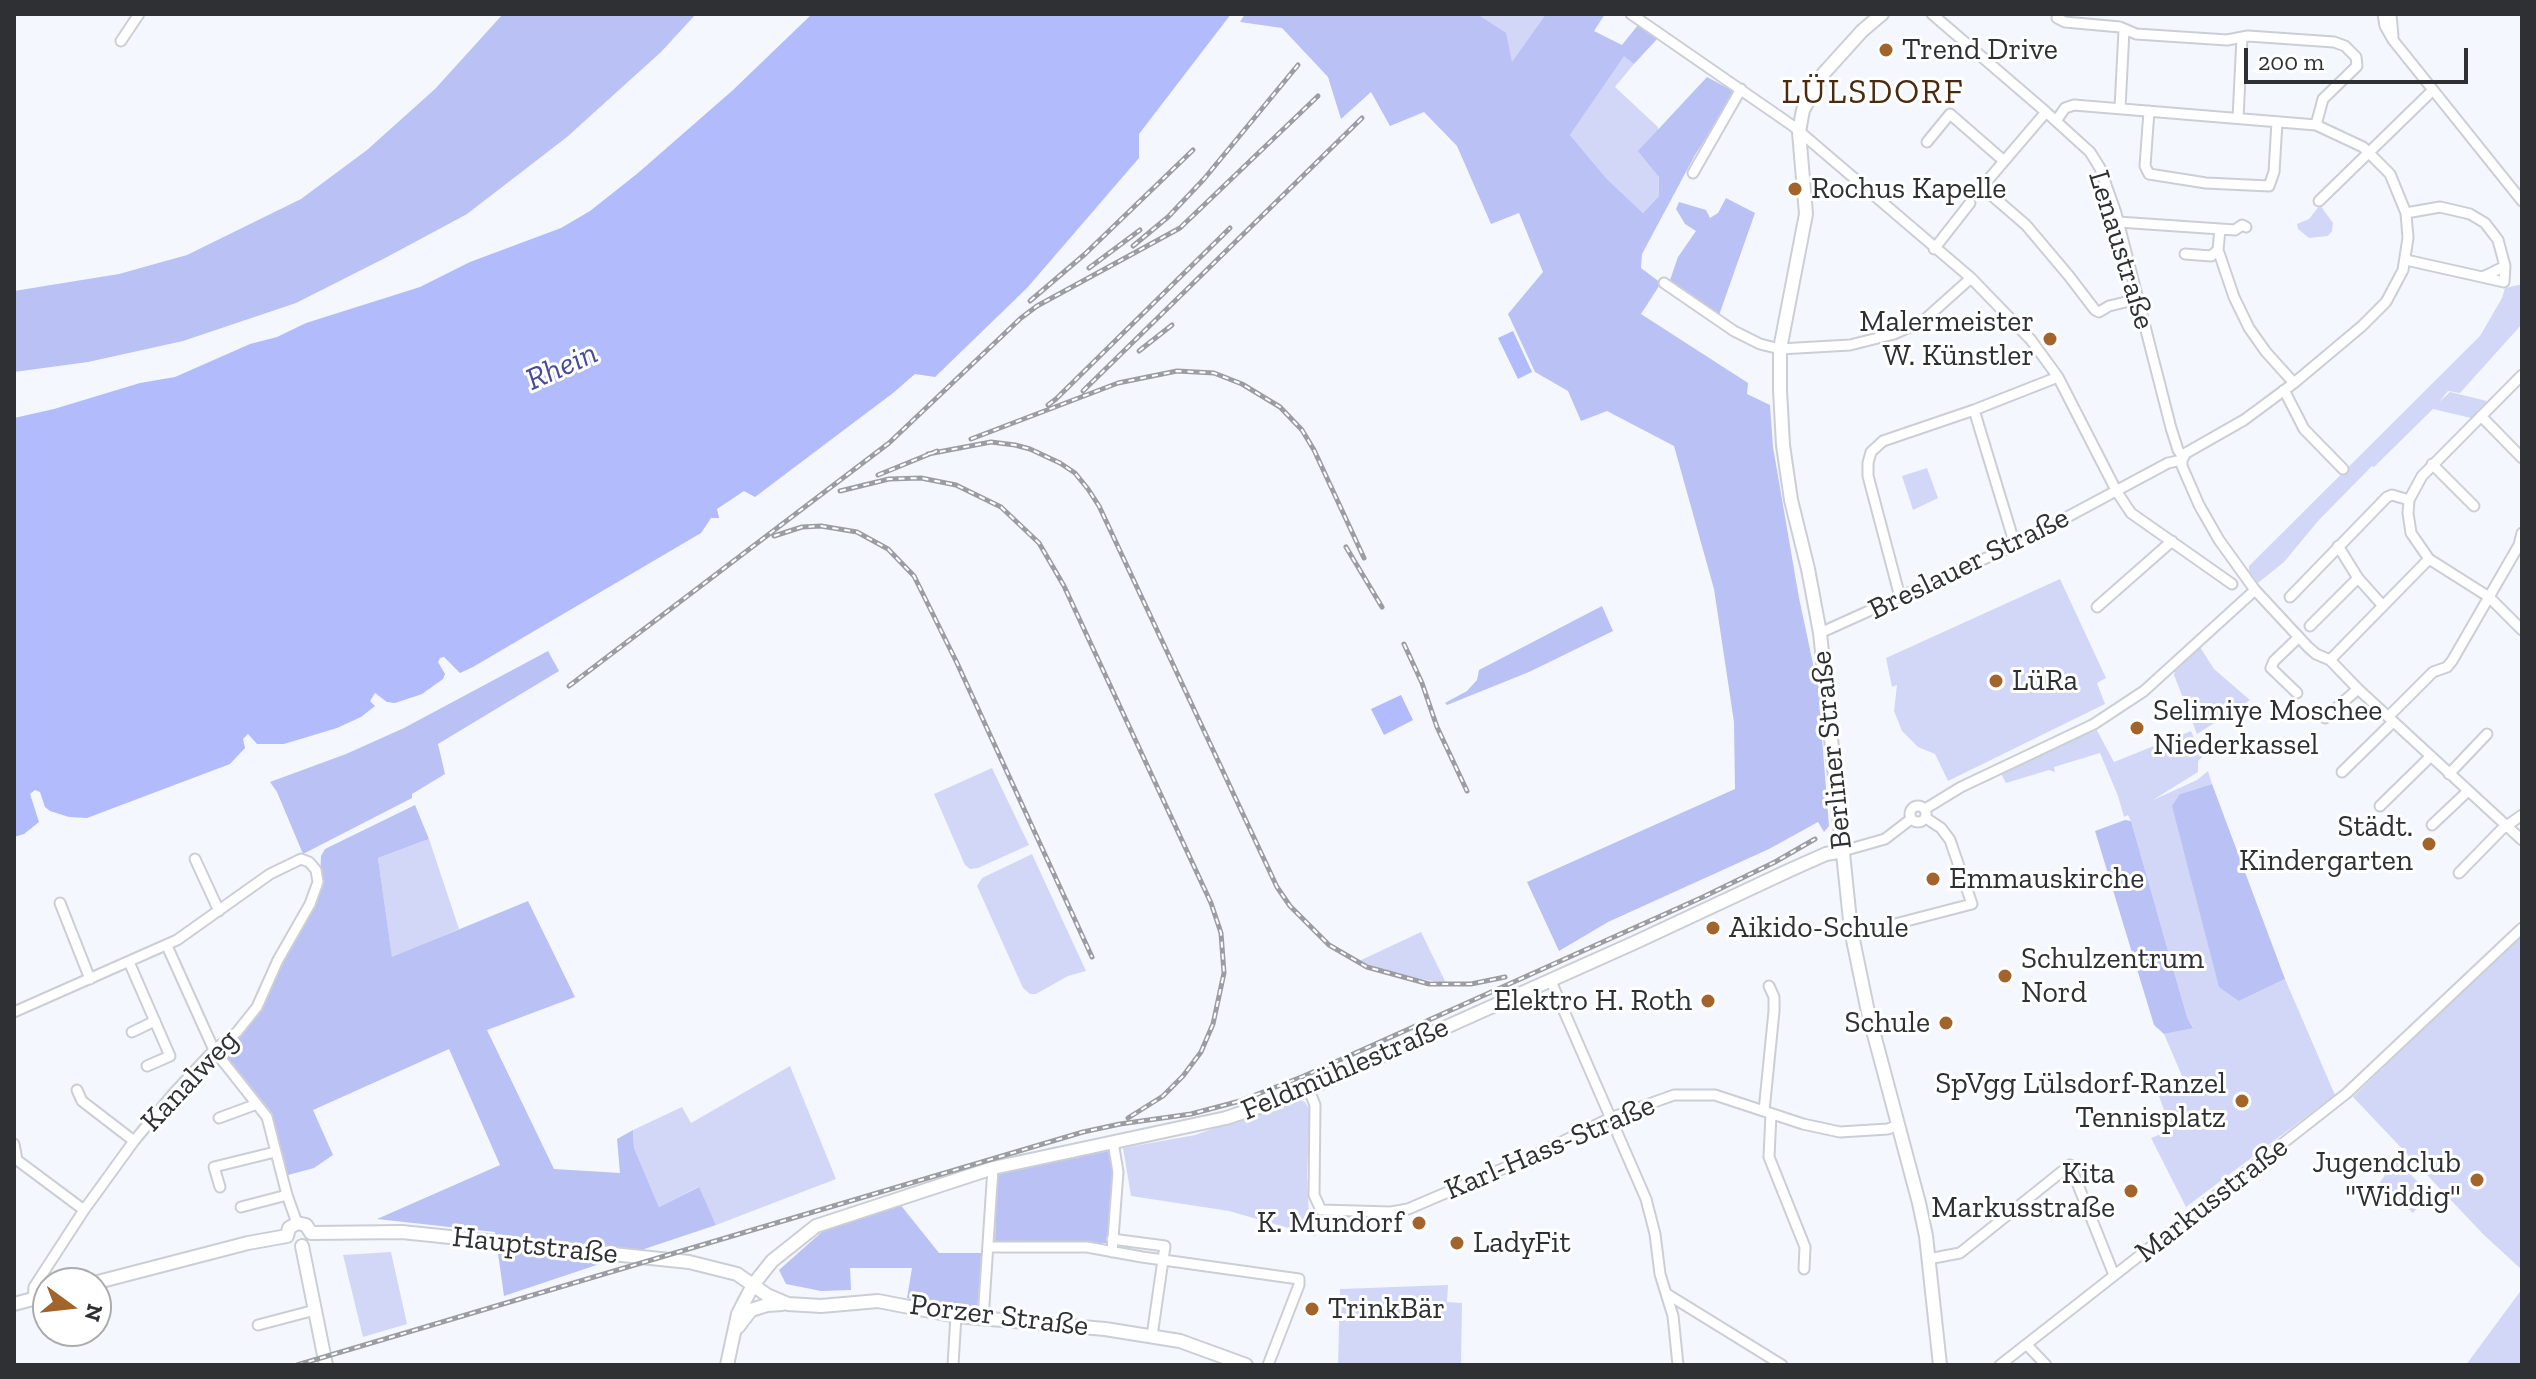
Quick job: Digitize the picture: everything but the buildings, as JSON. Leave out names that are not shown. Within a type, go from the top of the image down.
[{"type":"street","points":[[121,41],[139,14]]},
{"type":"street","points":[[1631,14],[1799,132],[1971,278],[2031,340],[2058,377],[2117,492],[2131,513],[2232,584]]},
{"type":"street","points":[[1799,132],[1803,110],[1824,73],[1882,14]]},
{"type":"street","name":"Lenaustraße","points":[[1932,14],[2046,112],[2096,161],[2108,184],[2178,450],[2199,505],[2219,540],[2255,590],[2316,654],[2330,660],[2522,840]]},
{"type":"street","points":[[2383,14],[2387,32],[2522,201]]},
{"type":"street","points":[[2391,14],[2393,40]]},
{"type":"street","points":[[2057,18],[2136,34],[2227,40],[2248,36],[2334,42],[2353,53],[2357,66],[2323,99],[2316,125]]},
{"type":"street","points":[[2120,108],[2124,30]]},
{"type":"street","points":[[2238,118],[2242,38]]},
{"type":"street","points":[[1693,173],[1741,89]]},
{"type":"street","points":[[2319,201],[2433,90]]},
{"type":"street","points":[[2056,121],[2065,108],[2074,105],[2316,125],[2338,133],[2370,152],[2390,174],[2406,213],[2406,260],[2482,277],[2505,266],[2498,240],[2478,218],[2447,207],[2406,213]]},
{"type":"street","points":[[2149,111],[2145,166],[2149,174],[2206,183],[2269,186],[2274,172],[2277,122]]},
{"type":"street","points":[[2046,112],[1982,187],[2026,225],[2095,310],[2099,312],[2109,306],[2138,299]]},
{"type":"street","points":[[1927,142],[1950,114],[2004,161]]},
{"type":"street","name":"Berliner Straße","points":[[1799,132],[1806,214],[1780,349],[1784,453],[1820,633],[1851,930],[1859,973],[1919,1203],[1940,1365]]},
{"type":"street","points":[[1934,249],[1970,203]]},
{"type":"street","points":[[2118,222],[2237,230],[2242,225],[2246,227]]},
{"type":"street","points":[[2220,229],[2218,250],[2234,297],[2249,328],[2294,383]]},
{"type":"street","points":[[2185,254],[2211,256],[2218,250]]},
{"type":"street","name":"Breslauer Straße","points":[[1820,633],[2015,545],[2168,463],[2182,460],[2294,383],[2362,326],[2386,302],[2401,278],[2406,260]]},
{"type":"street","points":[[1664,283],[1743,336],[1780,349],[1850,345],[1894,334],[1923,321],[1971,278]]},
{"type":"street","points":[[2522,375],[2432,464],[2414,487],[2409,500],[2408,520],[2411,533],[2429,559],[2489,597],[2522,630]]},
{"type":"street","points":[[1900,597],[1868,476],[1871,452],[1883,441],[2058,377]]},
{"type":"street","points":[[2284,390],[2304,429],[2343,469]]},
{"type":"street","points":[[1974,410],[2015,545]]},
{"type":"street","points":[[2481,416],[2522,458]]},
{"type":"street","points":[[2432,464],[2474,506]]},
{"type":"street","points":[[2290,597],[2387,497],[2392,495],[2409,500]]},
{"type":"street","points":[[2342,772],[2433,672],[2447,667],[2452,661],[2519,545],[2522,533]]},
{"type":"street","points":[[2097,607],[2172,541]]},
{"type":"street","points":[[2338,546],[2358,578],[2383,606]]},
{"type":"street","points":[[2330,660],[2429,559]]},
{"type":"street","points":[[2310,626],[2358,578]]},
{"type":"street","points":[[1843,851],[1885,839],[1911,819],[1918,822],[1961,787],[2094,724],[2163,675],[2255,590]]},
{"type":"street","points":[[2297,693],[2271,668],[2271,664],[2299,637]]},
{"type":"street","points":[[2325,718],[2358,689]]},
{"type":"street","points":[[2449,774],[2487,734]]},
{"type":"street","points":[[2380,806],[2430,757]]},
{"type":"street","points":[[2432,825],[2468,791]]},
{"type":"street","points":[[1868,931],[1972,904],[1950,840],[1925,814]]},
{"type":"street","points":[[2459,873],[2522,815]]},
{"type":"street","name":"Feldmühlestraße","points":[[727,1365],[738,1314],[753,1285],[772,1261],[816,1226],[993,1168],[1226,1118],[1309,1090],[1802,864],[1830,852],[1843,851]]},
{"type":"street","points":[[14,1012],[167,946],[219,911],[195,859]]},
{"type":"street","name":"Kanalweg","points":[[47,1267],[134,1141],[214,1050],[237,1032],[257,1007],[278,960],[310,904],[318,882],[316,870],[301,859],[270,874],[219,911]]},
{"type":"street","points":[[60,903],[90,979]]},
{"type":"street","name":"Markusstraße","points":[[2000,1365],[2347,1093],[2522,928]]},
{"type":"street","points":[[167,946],[214,1050],[267,1117],[297,1223]]},
{"type":"street","points":[[129,962],[170,1056],[147,1066]]},
{"type":"street","points":[[1550,979],[1646,1199],[1655,1234],[1660,1274],[1673,1316],[1678,1365]]},
{"type":"street","points":[[1769,986],[1774,997],[1767,1112],[1769,1157],[1805,1247],[1804,1269]]},
{"type":"street","points":[[132,1032],[155,1021]]},
{"type":"street","points":[[77,1090],[82,1101],[134,1141]]},
{"type":"street","name":"Karl-Hass-Straße","points":[[1309,1090],[1315,1105],[1314,1195],[1321,1210],[1391,1212],[1408,1209],[1537,1154],[1610,1118],[1674,1095],[1715,1095],[1840,1132],[1888,1129],[1898,1125]]},
{"type":"street","points":[[219,1118],[257,1104]]},
{"type":"street","points":[[1112,1252],[1118,1172],[1113,1142]]},
{"type":"street","points":[[14,1144],[17,1160],[84,1210]]},
{"type":"street","points":[[220,1187],[214,1167],[275,1152]]},
{"type":"street","points":[[1928,1259],[1960,1253],[2070,1165],[2114,1275]]},
{"type":"street","points":[[983,1319],[993,1168]]},
{"type":"street","points":[[241,1207],[287,1195]]},
{"type":"street","points":[[297,1223],[306,1225],[311,1233],[309,1241],[302,1246],[291,1243],[287,1236],[289,1228],[297,1223]]},
{"type":"street","name":"Hauptstraße","points":[[311,1233],[402,1232],[654,1258],[725,1269],[753,1285]]},
{"type":"street","points":[[112,1278],[287,1236]]},
{"type":"street","points":[[1112,1239],[1165,1246],[1152,1336]]},
{"type":"street","points":[[302,1246],[326,1365]]},
{"type":"street","points":[[989,1247],[1071,1246],[1299,1279],[1268,1365]]},
{"type":"street","points":[[2105,1255],[2119,1260],[2137,1258]]},
{"type":"street","name":"Porzer Straße","points":[[753,1285],[788,1304],[821,1306],[878,1301],[956,1316],[1063,1324],[1152,1336],[1208,1349],[1246,1365]]},
{"type":"street","points":[[1667,1294],[1782,1365]]},
{"type":"street","points":[[731,1341],[751,1310],[788,1304]]},
{"type":"street","points":[[258,1325],[315,1310]]},
{"type":"street","points":[[953,1365],[956,1316]]},
{"type":"street","points":[[2027,1345],[2046,1365]]},
{"type":"shaded area","points":[[503,14],[696,14],[661,52],[567,137],[467,214],[387,257],[296,303],[183,341],[88,362],[14,372],[14,291],[119,274],[187,255],[301,199],[367,150],[435,89]]},
{"type":"shaded area","points":[[1245,14],[1477,14],[1506,33],[1512,62],[1546,14],[1605,14],[1594,31],[1622,45],[1638,25],[1658,38],[1634,64],[1624,56],[1570,135],[1607,179],[1643,213],[1659,196],[1659,177],[1638,151],[1707,77],[1735,92],[1695,155],[1642,254],[1641,268],[1661,283],[1641,314],[1748,383],[1747,394],[1770,405],[1773,447],[1818,687],[1829,826],[1824,832],[1818,822],[1769,849],[1608,922],[1559,951],[1527,882],[1735,789],[1734,722],[1714,589],[1674,446],[1607,411],[1581,421],[1568,391],[1535,372],[1508,314],[1543,272],[1519,213],[1491,224],[1457,146],[1424,112],[1390,126],[1371,92],[1341,119],[1328,77],[1282,28],[1240,22]]},
{"type":"shaded area","points":[[1477,14],[1546,14],[1512,63]]},
{"type":"shaded area","points":[[1624,55],[1634,64],[1615,87],[1658,127],[1659,196],[1643,213],[1607,179],[1570,135]]},
{"type":"shaded area","points":[[1726,198],[1755,213],[1718,318],[1669,283],[1678,257],[1696,231],[1685,224],[1676,209],[1679,202],[1706,210],[1710,218],[1718,213]]},
{"type":"shaded area","points":[[2320,205],[2333,223],[2332,231],[2328,236],[2309,238],[2298,229],[2297,224],[2309,219]]},
{"type":"shaded area","points":[[2522,284],[2522,324],[2460,393],[2448,391],[2439,402],[2450,392],[2487,401],[2471,418],[2433,409],[2318,521],[2284,562],[2258,583],[2249,566],[2480,336],[2505,288]]},
{"type":"shaded area","points":[[1927,468],[1938,498],[1913,510],[1902,476]]},
{"type":"shaded area","name":"LüRa","points":[[2060,579],[2106,678],[2097,683],[2105,704],[1948,781],[1935,754],[1918,747],[1902,731],[1894,711],[1897,685],[1892,687],[1886,658]]},
{"type":"shaded area","points":[[1602,606],[1613,631],[1529,672],[1447,705],[1445,703],[1467,691],[1477,680],[1479,670]]},
{"type":"shaded area","points":[[2200,647],[2214,669],[2250,700],[2197,734],[2174,675]]},
{"type":"shaded area","points":[[548,651],[559,671],[438,744],[445,774],[412,794],[412,798],[303,854],[270,782],[346,754],[404,728]]},
{"type":"shaded area","points":[[2094,725],[2114,762],[2191,731],[2202,757],[2198,761],[2198,772],[2153,800],[2197,780],[2208,771],[2212,784],[2180,794],[2239,1001],[2285,979],[2335,1095],[2186,1207],[2151,1138],[2171,1130],[2159,1096],[2185,1083],[2164,1034],[2193,1027],[2187,1017],[2131,821],[2128,815],[2124,817],[2100,753],[2054,767],[2055,772],[2049,770],[2006,783],[2000,772]]},
{"type":"shaded area","points":[[992,768],[1029,845],[970,869],[965,865],[934,794]]},
{"type":"shaded area","points":[[2212,784],[2285,979],[2239,1001],[2219,987],[2172,806],[2180,794]]},
{"type":"shaded area","points":[[415,805],[429,839],[378,858],[392,957],[528,901],[575,997],[487,1030],[554,1169],[620,1173],[617,1139],[633,1130],[634,1148],[659,1207],[699,1187],[716,1225],[504,1296],[495,1232],[377,1219],[500,1165],[449,1049],[313,1110],[333,1155],[314,1168],[288,1175],[272,1113],[221,1049],[256,1014],[266,998],[320,882],[321,856],[325,849]]},
{"type":"shaded area","points":[[2125,820],[2131,821],[2187,1017],[2193,1028],[2164,1034],[2154,1025],[2095,831]]},
{"type":"shaded area","points":[[429,839],[459,929],[392,958],[378,858]]},
{"type":"shaded area","points":[[1032,854],[1086,971],[1068,976],[1036,994],[1030,994],[1023,988],[977,886],[982,878]]},
{"type":"shaded area","points":[[1421,932],[1446,983],[1396,975],[1359,961]]},
{"type":"shaded area","name":"Jugendclub \"Widdig\"","points":[[2522,933],[2522,1270],[2483,1234],[2353,1097]]},
{"type":"shaded area","points":[[790,1066],[836,1179],[716,1225],[698,1187],[659,1207],[634,1148],[633,1130],[682,1107],[691,1123]]},
{"type":"shaded area","points":[[1298,1099],[1305,1102],[1310,1110],[1307,1175],[1309,1216],[1316,1236],[1229,1211],[1131,1196],[1123,1148],[1195,1135]]},
{"type":"shaded area","points":[[1109,1151],[1114,1167],[1108,1243],[995,1244],[997,1173]]},
{"type":"shaded area","points":[[2396,1160],[2429,1193],[2413,1213],[2380,1182]]},
{"type":"shaded area","points":[[899,1203],[939,1253],[982,1253],[977,1311],[931,1305],[907,1298],[912,1268],[850,1268],[851,1290],[821,1291],[786,1284],[779,1270],[824,1230]]},
{"type":"shaded area","points":[[391,1252],[407,1324],[363,1337],[343,1255]]},
{"type":"shaded area","points":[[1448,1285],[1447,1302],[1462,1303],[1461,1365],[1338,1365],[1340,1289]]},
{"type":"shaded area","points":[[2522,1289],[2522,1365],[2466,1365],[2505,1312]]},
{"type":"water","name":"Rhein","points":[[812,14],[1231,14],[1139,134],[1139,158],[1027,288],[935,377],[915,374],[755,497],[744,491],[717,509],[719,518],[711,518],[701,533],[473,667],[460,673],[444,657],[440,658],[438,662],[445,674],[443,679],[422,694],[395,703],[387,702],[375,693],[370,701],[375,706],[361,717],[337,728],[284,744],[257,744],[248,734],[243,739],[245,748],[230,764],[87,818],[50,811],[45,807],[40,792],[35,790],[30,794],[39,822],[24,834],[14,837],[14,418],[140,383],[175,377],[306,323],[420,287],[470,262],[561,228],[590,211],[638,173],[733,90]]},
{"type":"water","points":[[1513,331],[1532,372],[1518,379],[1498,338]]},
{"type":"water","points":[[1401,695],[1413,720],[1384,735],[1371,709]]},
{"type":"railway","points":[[1133,246],[1168,217],[1204,179],[1298,65]]},
{"type":"railway","points":[[569,686],[889,443],[1037,306],[1180,228],[1318,96]]},
{"type":"railway","points":[[1083,391],[1362,118]]},
{"type":"railway","points":[[1030,301],[1085,254],[1193,150]]},
{"type":"railway","points":[[1048,405],[1230,228]]},
{"type":"railway","points":[[1089,268],[1140,230]]},
{"type":"railway","points":[[1139,351],[1172,325]]},
{"type":"railway","points":[[971,439],[1118,383],[1177,371],[1214,373],[1242,384],[1280,407],[1302,430],[1364,558]]},
{"type":"railway","points":[[928,454],[991,442],[1015,445],[1030,449],[1075,473],[1099,506],[1277,887],[1290,906],[1329,945],[1367,967],[1429,984],[1471,984],[1505,977]]},
{"type":"railway","points":[[878,475],[937,451]]},
{"type":"railway","points":[[840,491],[889,479],[921,478],[956,485],[1001,507],[1039,543],[1064,586],[1211,903],[1221,933],[1224,973],[1213,1024],[1201,1052],[1183,1076],[1163,1096],[1128,1118]]},
{"type":"railway","points":[[774,536],[802,527],[821,526],[857,532],[888,549],[914,576],[1092,957]]},
{"type":"railway","points":[[1346,547],[1382,607]]},
{"type":"railway","points":[[1404,644],[1467,791]]},
{"type":"railway","points":[[297,1365],[1083,1132],[1191,1114],[1240,1101],[1304,1076],[1703,897],[1815,839]]},
{"type":"place","name":"Trend Drive","points":[[1886,50]]},
{"type":"place","name":"Rochus Kapelle","points":[[1795,189]]},
{"type":"place","name":"Malermeister W. Künstler","points":[[2050,339]]},
{"type":"place","name":"LüRa","points":[[1996,681]]},
{"type":"place","name":"Selimiye Moschee Niederkassel","points":[[2137,728]]},
{"type":"place","name":"Städt. Kindergarten","points":[[2429,844]]},
{"type":"place","name":"Emmauskirche","points":[[1933,879]]},
{"type":"place","name":"Aikido-Schule","points":[[1713,928]]},
{"type":"place","name":"Schulzentrum Nord","points":[[2005,976]]},
{"type":"place","name":"Elektro H. Roth","points":[[1708,1001]]},
{"type":"place","name":"Schule","points":[[1946,1023]]},
{"type":"place","name":"SpVgg Lülsdorf-Ranzel Tennisplatz","points":[[2242,1101]]},
{"type":"place","name":"Jugendclub \"Widdig\"","points":[[2477,1180]]},
{"type":"place","name":"Kita Markusstraße","points":[[2131,1191]]},
{"type":"place","name":"K. Mundorf","points":[[1419,1223]]},
{"type":"place","name":"LadyFit","points":[[1457,1243]]},
{"type":"place","name":"TrinkBär","points":[[1312,1309]]},
{"type":"district","name":"LÜLSDORF","points":[[1873,93]]}]
